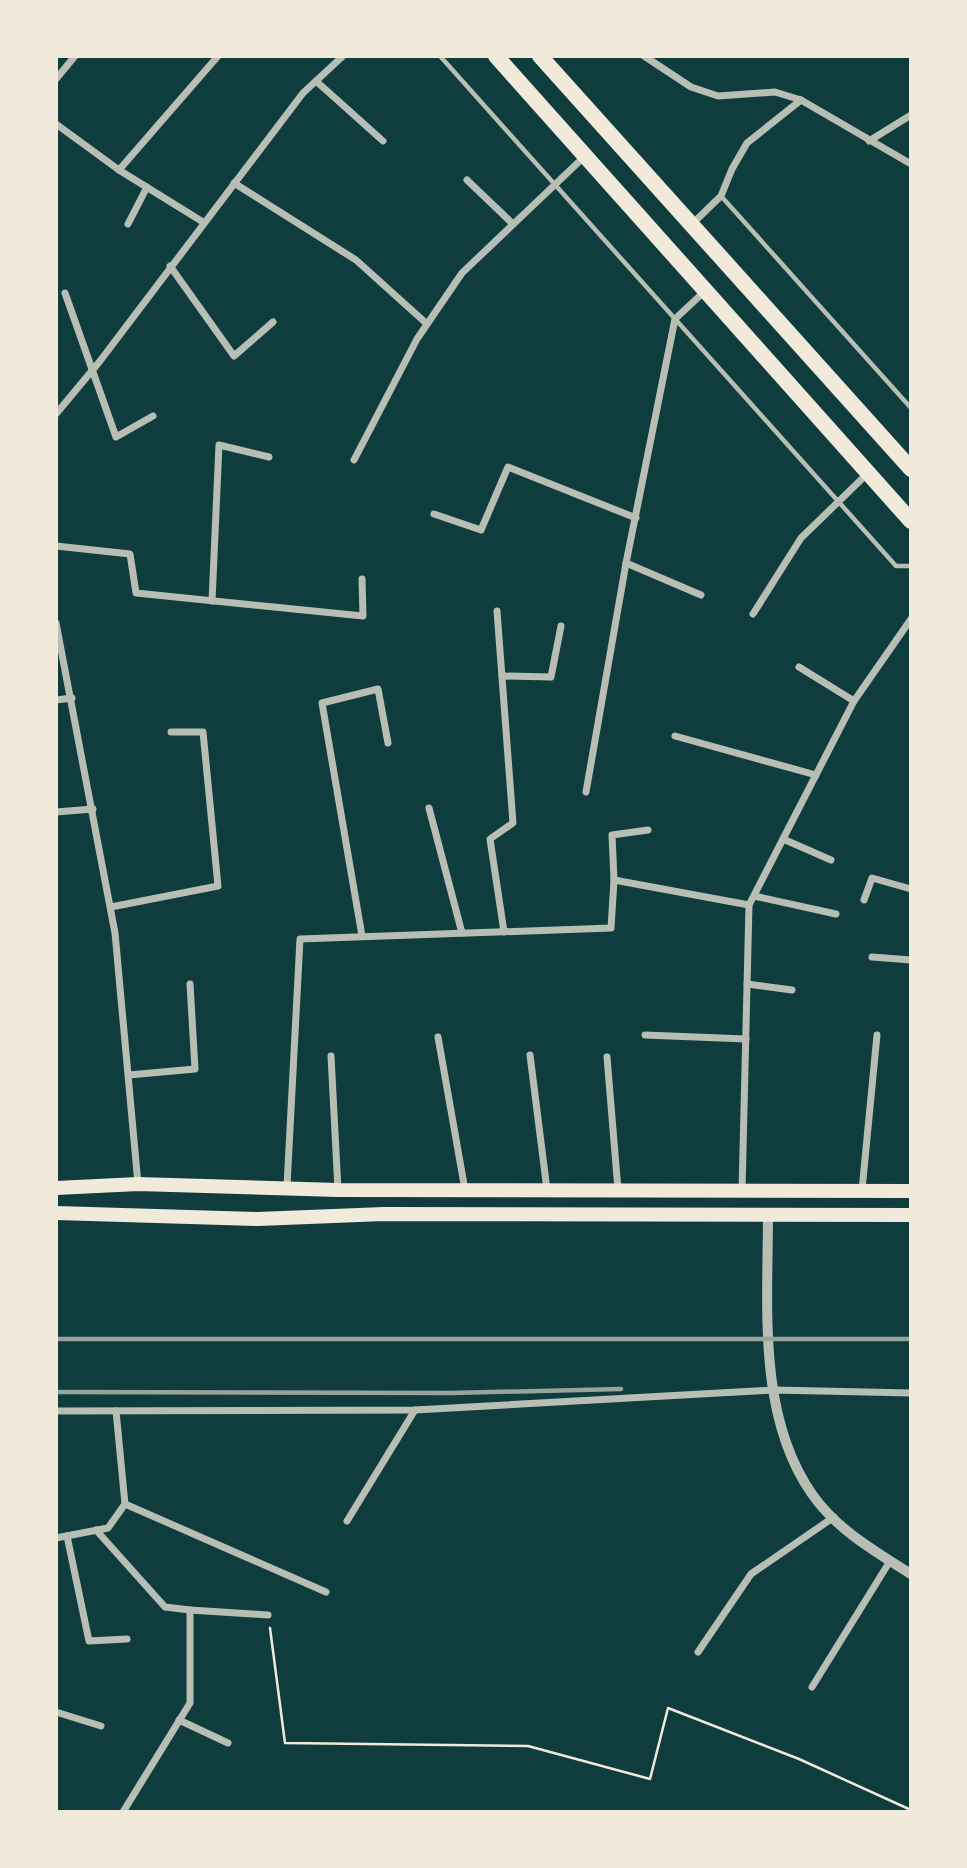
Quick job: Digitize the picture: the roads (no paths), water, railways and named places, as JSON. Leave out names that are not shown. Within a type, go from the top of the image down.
[{"type":"highway","points":[[496,56],[911,522]]},
{"type":"highway","points":[[540,56],[911,469]]},
{"type":"main road","points":[[56,1188],[138,1184],[287,1186],[338,1190],[911,1191]]},
{"type":"main road","points":[[56,1213],[258,1219],[384,1214],[911,1215]]},
{"type":"street","points":[[56,79],[75,56]]},
{"type":"street","points":[[119,170],[218,56]]},
{"type":"street","points":[[56,414],[92,371],[233,183],[316,81],[342,56]]},
{"type":"street","points":[[644,56],[691,88],[718,96],[775,92],[801,100],[911,164]]},
{"type":"street","points":[[316,81],[383,141]]},
{"type":"street","points":[[692,224],[722,195],[732,169],[747,143],[801,100]]},
{"type":"street","points":[[869,141],[911,115]]},
{"type":"street","points":[[56,124],[119,170],[203,222]]},
{"type":"street","points":[[354,460],[427,324],[462,273],[586,156]]},
{"type":"street","points":[[467,180],[513,225]]},
{"type":"street","points":[[233,183],[356,260],[427,324]]},
{"type":"street","points":[[128,224],[147,187]]},
{"type":"street","points":[[170,266],[234,356],[273,322]]},
{"type":"street","points":[[586,792],[626,563],[675,319],[705,291]]},
{"type":"street","points":[[65,293],[116,437],[153,416]]},
{"type":"street","points":[[212,601],[219,444],[269,457]]},
{"type":"street","points":[[434,514],[481,530],[508,467],[636,518]]},
{"type":"street","points":[[753,614],[801,538],[869,472]]},
{"type":"street","points":[[56,546],[130,554],[136,593],[363,616],[362,579]]},
{"type":"street","points":[[626,563],[701,595]]},
{"type":"street","points":[[497,611],[513,823],[490,839],[504,932]]},
{"type":"street","points":[[742,1191],[749,905],[854,701],[911,619]]},
{"type":"street","points":[[56,623],[111,907],[138,1184]]},
{"type":"street","points":[[502,676],[551,677],[561,626]]},
{"type":"street","points":[[799,667],[854,701]]},
{"type":"street","points":[[362,936],[322,703],[378,689],[388,743]]},
{"type":"street","points":[[56,700],[72,698]]},
{"type":"street","points":[[111,907],[218,886],[202,732],[171,732]]},
{"type":"street","points":[[675,736],[816,775]]},
{"type":"street","points":[[429,807],[462,933]]},
{"type":"street","points":[[56,812],[93,809]]},
{"type":"street","points":[[287,1186],[300,939],[611,928],[614,880],[612,835],[648,830]]},
{"type":"street","points":[[783,839],[831,860]]},
{"type":"street","points":[[864,900],[872,878],[911,889]]},
{"type":"street","points":[[614,880],[749,905]]},
{"type":"street","points":[[754,896],[836,914]]},
{"type":"street","points":[[872,957],[911,961]]},
{"type":"street","points":[[129,1075],[195,1069],[190,984]]},
{"type":"street","points":[[747,984],[792,990]]},
{"type":"street","points":[[646,1035],[746,1039]]},
{"type":"street","points":[[862,1191],[877,1035]]},
{"type":"street","points":[[438,1038],[465,1191]]},
{"type":"street","points":[[530,1055],[547,1191]]},
{"type":"street","points":[[331,1056],[338,1190]]},
{"type":"street","points":[[607,1057],[618,1191]]},
{"type":"street","points":[[768,1214],[768,1339],[774,1390],[789,1454],[813,1496],[834,1517],[858,1540],[911,1574]]},
{"type":"street","points":[[56,1411],[415,1410],[774,1390],[911,1393]]},
{"type":"street","points":[[347,1521],[415,1410]]},
{"type":"street","points":[[56,1538],[108,1528],[125,1504],[116,1411]]},
{"type":"street","points":[[125,1504],[326,1592]]},
{"type":"street","points":[[698,1652],[751,1574],[834,1517]]},
{"type":"street","points":[[96,1530],[164,1607],[268,1615]]},
{"type":"street","points":[[66,1536],[89,1641],[127,1639]]},
{"type":"street","points":[[812,1687],[890,1560]]},
{"type":"street","points":[[123,1812],[190,1703],[190,1609]]},
{"type":"street","points":[[56,1712],[101,1726]]},
{"type":"street","points":[[179,1720],[228,1743]]},
{"type":"lane","points":[[440,56],[896,566],[911,566]]},
{"type":"lane","points":[[722,195],[911,408]]},
{"type":"railway","points":[[56,1339],[911,1339]]},
{"type":"railway","points":[[56,1392],[451,1393],[621,1389]]}]
